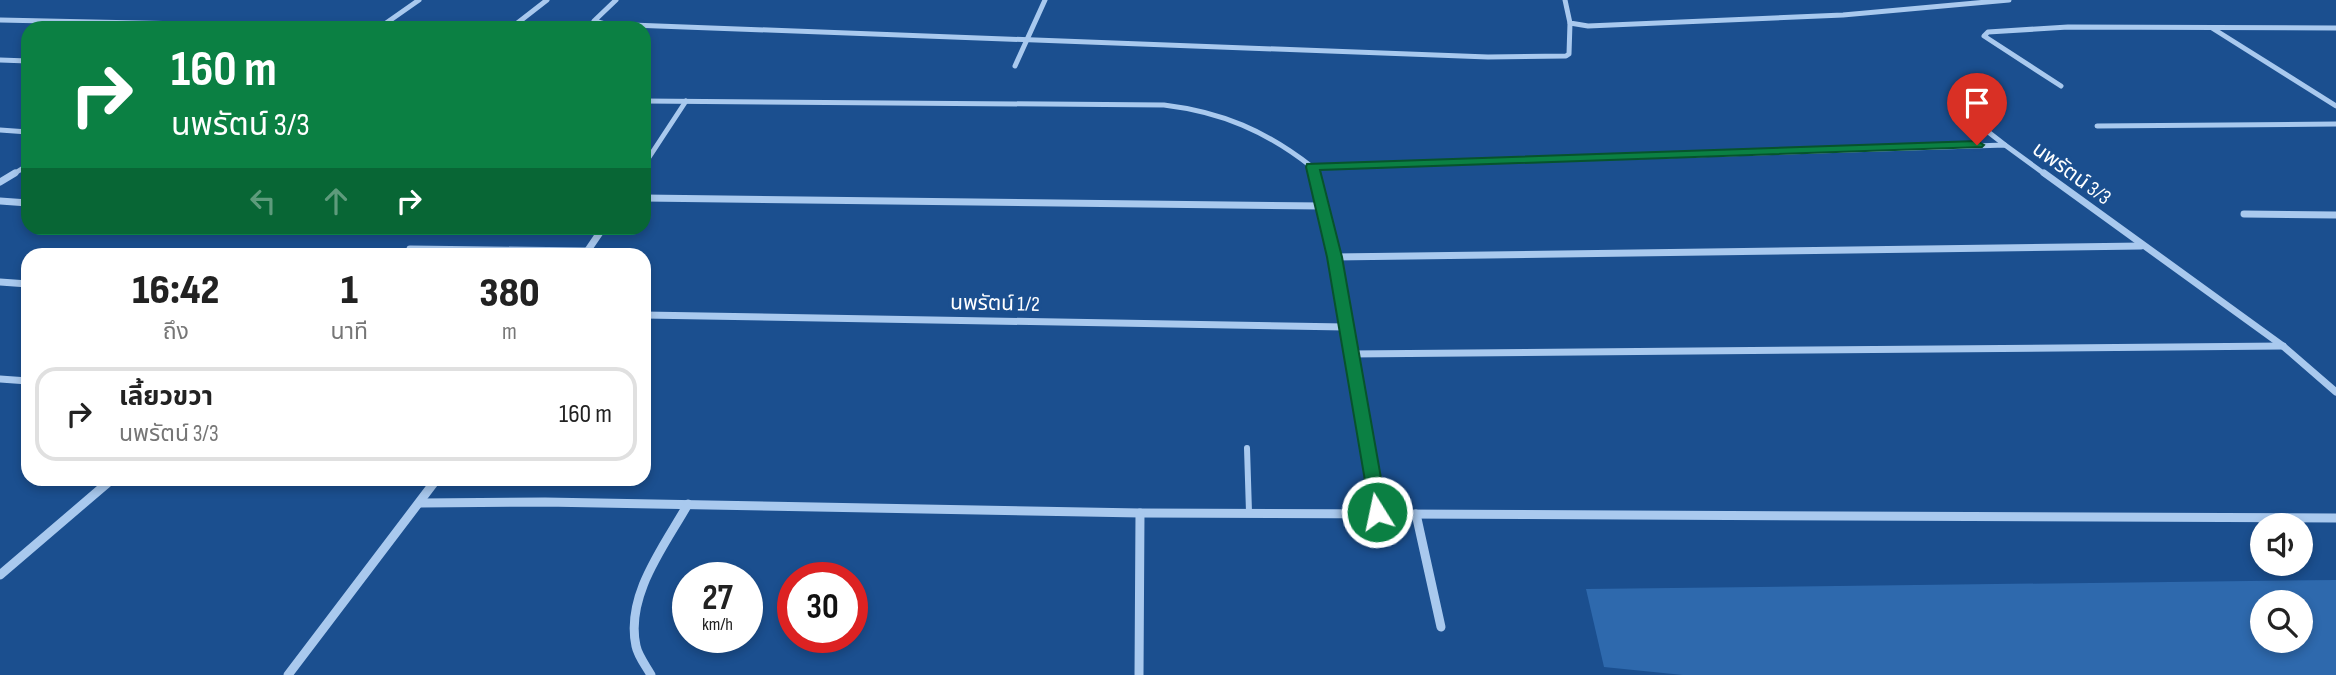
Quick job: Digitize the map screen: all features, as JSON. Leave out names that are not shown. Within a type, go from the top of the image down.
[{"type":"street","points":[[389,21],[419,0]]},
{"type":"street","points":[[521,21],[547,0]]},
{"type":"street","points":[[594,21],[616,0]]},
{"type":"street","points":[[1015,66],[1045,0]]},
{"type":"street","points":[[651,26],[1549,58],[1569,54],[1570,23],[1565,0]]},
{"type":"street","points":[[1913,0],[1923,8]]},
{"type":"street","points":[[1570,23],[1588,26],[1654,25],[2009,0]]},
{"type":"street","points":[[0,20],[47,21]]},
{"type":"street","points":[[2212,28],[2336,106]]},
{"type":"street","points":[[2062,86],[1984,36],[1988,32],[2026,29],[2336,28]]},
{"type":"street","points":[[0,60],[21,61]]},
{"type":"street","points":[[651,101],[1137,102],[1191,106],[1242,121],[1284,144],[1312,167],[1323,206],[1335,257],[1377,512]]},
{"type":"street","points":[[651,154],[686,101]]},
{"type":"street","points":[[1969,117],[2005,145]]},
{"type":"street","points":[[2097,126],[2336,124]]},
{"type":"street","points":[[0,130],[21,132]]},
{"type":"street","name":"นพรัตน์ 3/3","points":[[1312,167],[2005,145],[2283,346],[2336,392]]},
{"type":"street","points":[[0,182],[21,168]]},
{"type":"street","points":[[651,198],[1323,206]]},
{"type":"street","points":[[0,201],[21,202]]},
{"type":"street","points":[[2244,214],[2336,215]]},
{"type":"street","points":[[1335,257],[2142,246]]},
{"type":"street","points":[[0,282],[21,284]]},
{"type":"street","name":"นพรัตน์ 1/2","points":[[651,315],[1346,327]]},
{"type":"street","points":[[1350,354],[2283,346]]},
{"type":"street","points":[[0,379],[21,380]]},
{"type":"street","points":[[0,575],[104,486]]},
{"type":"street","points":[[288,675],[432,486]]},
{"type":"street","points":[[421,503],[688,504],[1140,513],[2336,518]]},
{"type":"street","points":[[651,675],[637,647],[634,619],[644,585],[688,504]]},
{"type":"street","points":[[1139,675],[1140,513]]},
{"type":"street","points":[[1416,514],[1441,628]]},
{"type":"lane","points":[[1247,448],[1249,512]]},
{"type":"shaded area","points":[[2336,580],[2336,675],[1683,675],[1604,667],[1586,589]]},
{"type":"route","points":[[1377,512],[1335,257],[1312,167],[1977,145]]}]
